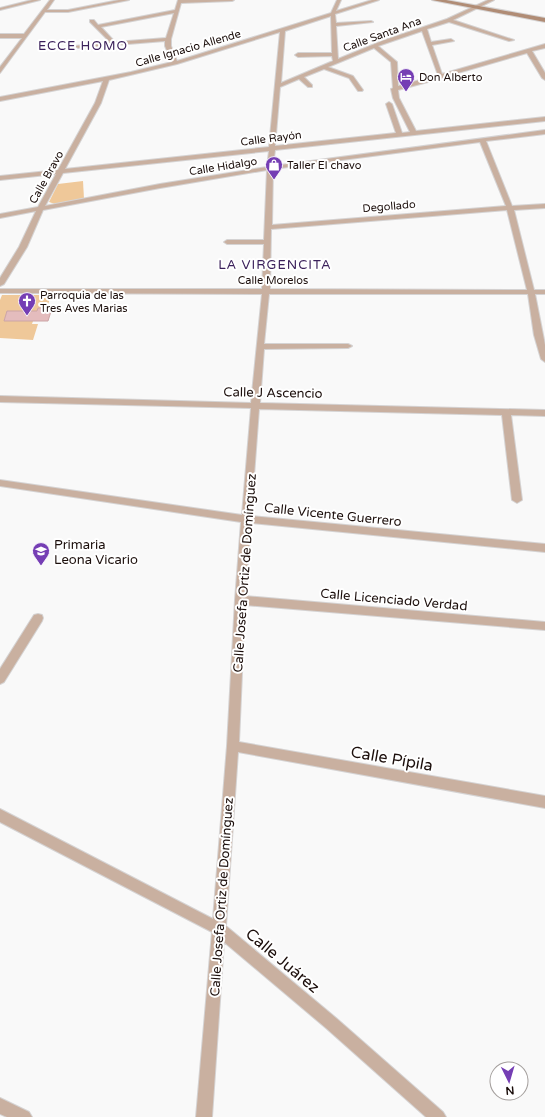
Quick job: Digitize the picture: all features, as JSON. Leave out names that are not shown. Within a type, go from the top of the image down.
[{"type":"street","points":[[0,9],[35,0]]},
{"type":"street","points":[[0,71],[52,0]]},
{"type":"street","points":[[44,11],[68,11],[127,0]]},
{"type":"street","points":[[175,63],[168,46],[168,39],[180,1],[232,0]]},
{"type":"street","points":[[335,61],[335,25],[333,13],[339,0]]},
{"type":"street","name":"Calle Ignacio Allende","points":[[0,100],[38,90],[107,78],[175,63],[377,0]]},
{"type":"street","points":[[435,0],[545,20]]},
{"type":"street","name":"Calle Santa Ana","points":[[278,86],[335,61],[449,20],[492,0]]},
{"type":"street","points":[[99,26],[177,11]]},
{"type":"street","points":[[138,24],[175,17]]},
{"type":"street","points":[[449,20],[511,40]]},
{"type":"street","points":[[92,21],[99,26],[114,43]]},
{"type":"street","points":[[335,25],[371,22]]},
{"type":"street","points":[[424,29],[441,77]]},
{"type":"street","name":"Calle Josefa Ortiz de Domínguez","points":[[204,1117],[233,746],[240,600],[260,347],[266,291],[270,168],[282,30]]},
{"type":"street","points":[[0,36],[26,36]]},
{"type":"street","points":[[78,46],[168,39]]},
{"type":"street","points":[[430,44],[451,41]]},
{"type":"street","points":[[374,46],[394,62],[394,89],[396,98],[412,132]]},
{"type":"street","points":[[394,89],[441,77],[545,46]]},
{"type":"street","points":[[529,51],[545,78]]},
{"type":"street","points":[[298,55],[335,54]]},
{"type":"street","points":[[324,67],[351,77],[360,90]]},
{"type":"street","points":[[300,77],[310,86]]},
{"type":"street","name":"Calle Bravo","points":[[0,284],[23,247],[40,209],[98,103],[107,78]]},
{"type":"street","points":[[389,104],[399,134]]},
{"type":"street","name":"Calle Rayón","points":[[0,178],[59,173],[412,132],[545,119]]},
{"type":"street","name":"Calle Hidalgo","points":[[0,216],[160,186],[270,168],[545,132]]},
{"type":"street","points":[[483,141],[511,208],[531,292],[538,335],[545,359]]},
{"type":"street","name":"Degollado","points":[[269,227],[545,206]]},
{"type":"street","points":[[227,242],[268,242]]},
{"type":"street","name":"Calle Morelos","points":[[0,291],[545,292]]},
{"type":"street","points":[[260,347],[348,346]]},
{"type":"street","name":"Calle J Ascencio","points":[[0,400],[256,404],[545,413]]},
{"type":"street","points":[[506,412],[518,500]]},
{"type":"street","name":"Calle Vicente Guerrero","points":[[0,483],[247,519],[545,548]]},
{"type":"street","name":"Calle Licenciado Verdad","points":[[240,600],[545,626]]},
{"type":"street","points":[[0,679],[38,618]]},
{"type":"street","name":"Calle Pípila","points":[[233,746],[545,802]]},
{"type":"street","name":"Calle Juárez","points":[[0,815],[219,929],[331,1023],[438,1117]]},
{"type":"street","points":[[0,1106],[24,1117]]},
{"type":"shaded area","points":[[83,181],[84,199],[55,204],[49,202],[58,184]]},
{"type":"shaded area","points":[[2,295],[51,295],[47,308],[38,308],[37,311],[7,312],[4,321],[33,321],[32,324],[38,324],[33,340],[0,338],[0,300]]},
{"type":"building","name":"Parroquia de las Tres Aves Marias","points":[[38,308],[52,308],[48,321],[4,321],[7,311],[37,311]]},
{"type":"place","name":"Don Alberto","points":[[406,92]]},
{"type":"place","name":"Taller El chavo","points":[[274,180]]},
{"type":"place","name":"Parroquia de las Tres Aves Marias","points":[[27,316]]},
{"type":"place","name":"Primaria Leona Vicario","points":[[41,566]]},
{"type":"district","name":"ECCE HOMO","points":[[83,45]]},
{"type":"district","name":"LA VIRGENCITA","points":[[275,264]]}]
